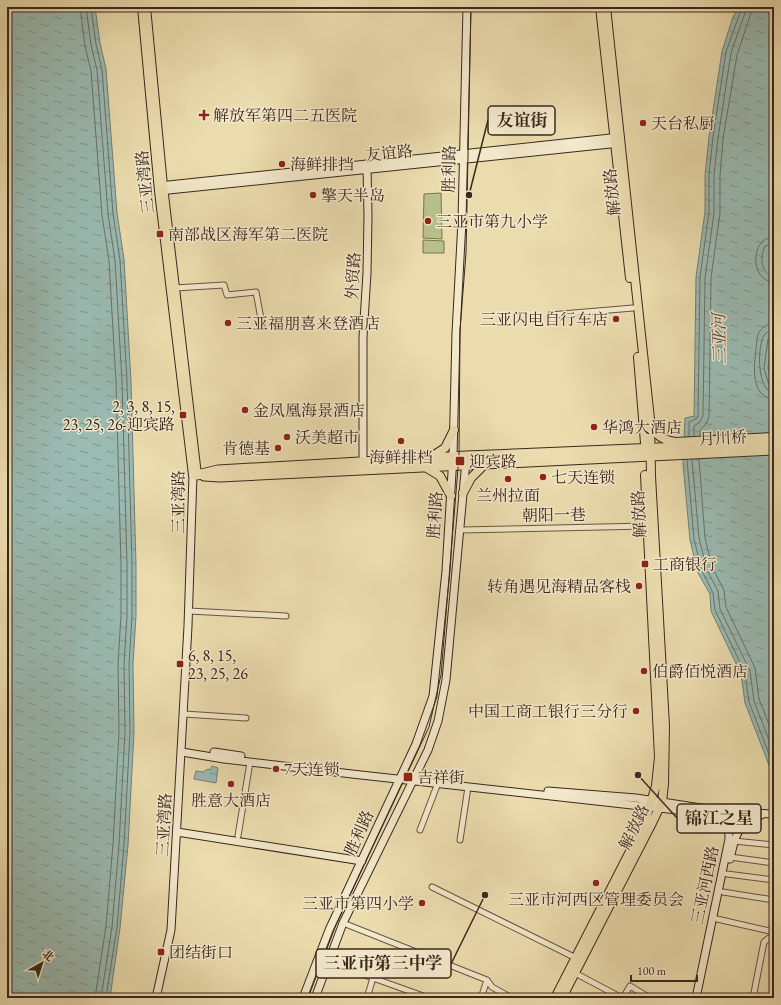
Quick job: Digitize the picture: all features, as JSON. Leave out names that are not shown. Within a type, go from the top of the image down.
[{"type":"highway","name":"月川桥","points":[[675,448],[774,443]]},
{"type":"highway","points":[[195,475],[220,477],[465,466],[648,452],[675,448]]},
{"type":"highway","name":"月川桥","points":[[675,448],[774,450]]},
{"type":"highway","points":[[195,475],[218,470],[453,456],[648,452]]},
{"type":"main road","name":"三亚湾路","points":[[142,7],[161,188],[195,475]]},
{"type":"main road","name":"三亚湾路","points":[[146,7],[161,188],[175,288],[195,475],[184,714],[171,930],[156,998]]},
{"type":"main road","name":"胜利路","points":[[303,998],[329,930],[423,728],[433,696],[446,579],[453,456],[467,7]]},
{"type":"main road","name":"解放路","points":[[555,998],[656,804],[659,757],[647,526],[650,425],[600,7]]},
{"type":"main road","name":"解放路","points":[[562,998],[656,804],[664,784],[665,726],[648,452],[617,140],[606,7]]},
{"type":"main road","name":"友谊路","points":[[161,188],[617,140]]},
{"type":"main road","name":"外贸路","points":[[363,462],[363,337],[368,273],[367,167]]},
{"type":"main road","points":[[650,425],[658,436],[675,448],[774,437]]},
{"type":"main road","points":[[429,458],[445,448],[454,430]]},
{"type":"main road","name":"胜利路","points":[[315,998],[343,923],[415,779],[434,737],[444,695],[461,530],[466,456]]},
{"type":"main road","points":[[463,493],[471,478],[485,464]]},
{"type":"main road","points":[[427,468],[440,476],[450,496]]},
{"type":"main road","points":[[182,750],[468,787],[656,804]]},
{"type":"main road","points":[[182,750],[250,762],[400,777]]},
{"type":"main road","points":[[415,779],[727,812],[769,814]]},
{"type":"main road","name":"三亚河西路","points":[[656,804],[720,816],[729,828],[729,839],[696,998]]},
{"type":"main road","name":"三亚河西路","points":[[700,998],[734,841],[742,825],[769,814]]},
{"type":"main road","points":[[177,832],[362,861]]},
{"type":"street","points":[[175,288],[224,285],[227,295],[256,292],[262,324]]},
{"type":"street","points":[[550,315],[633,308]]},
{"type":"street","name":"朝阳一巷","points":[[461,530],[647,526]]},
{"type":"street","points":[[189,611],[286,616]]},
{"type":"street","points":[[184,714],[246,718]]},
{"type":"street","points":[[238,836],[250,762]]},
{"type":"street","points":[[420,830],[438,783]]},
{"type":"street","points":[[460,840],[468,787]]},
{"type":"street","points":[[734,841],[774,845]]},
{"type":"street","points":[[730,857],[774,863]]},
{"type":"street","points":[[727,874],[774,880]]},
{"type":"street","points":[[432,887],[576,958]]},
{"type":"street","points":[[723,892],[774,900]]},
{"type":"street","points":[[717,919],[774,932]]},
{"type":"street","points":[[343,923],[487,980],[492,987],[512,998]]},
{"type":"street","points":[[753,998],[764,942],[769,938],[774,937]]},
{"type":"street","points":[[328,962],[421,997],[429,998]]},
{"type":"street","points":[[575,973],[623,998],[630,986],[650,998]]},
{"type":"street","points":[[367,998],[373,978]]},
{"type":"street","points":[[481,998],[487,980]]},
{"type":"green space","points":[[441,193],[442,239],[423,238],[424,194]]},
{"type":"green space","points":[[423,240],[444,241],[444,253],[423,253]]},
{"type":"water","points":[[7,7],[95,7],[100,43],[106,69],[117,213],[124,259],[131,381],[136,565],[136,616],[133,664],[134,732],[128,845],[120,928],[110,998],[7,998]]},
{"type":"water","name":"三亚河","points":[[739,7],[774,7],[774,244],[771,257],[774,284],[774,325],[768,368],[774,392],[774,778],[745,703],[741,674],[711,611],[710,594],[698,573],[690,540],[683,464],[685,418],[694,416],[696,277],[705,212],[705,175],[709,137],[722,51],[733,17]]},
{"type":"water","points":[[212,766],[218,768],[216,783],[194,779],[196,771],[203,772],[208,769],[210,770]]},
{"type":"tram line","points":[[308,998],[336,925],[429,727],[441,675],[459,456],[460,330],[466,253],[471,7]]},
{"type":"place","name":"解放军第四二五医院","points":[[204,115]]},
{"type":"place","name":"天台私厨","points":[[643,123]]},
{"type":"place","name":"海鲜排挡","points":[[282,164]]},
{"type":"place","name":"擎天半岛","points":[[313,195]]},
{"type":"place","name":"友谊街","points":[[469,195]]},
{"type":"place","name":"三亚市第九小学","points":[[428,221]]},
{"type":"place","name":"南部战区海军第二医院","points":[[160,234]]},
{"type":"place","name":"三亚闪电自行车店","points":[[616,319]]},
{"type":"place","name":"三亚福朋喜来登酒店","points":[[228,323]]},
{"type":"place","name":"金凤凰海景酒店","points":[[245,410]]},
{"type":"place","name":"2, 3, 8, 15, 23, 25, 26-迎宾路","points":[[183,415]]},
{"type":"place","name":"华鸿大酒店","points":[[594,427]]},
{"type":"place","name":"沃美超市","points":[[287,437]]},
{"type":"place","name":"海鲜排档","points":[[401,441]]},
{"type":"place","name":"肯德基","points":[[278,448]]},
{"type":"place","name":"迎宾路","points":[[460,461]]},
{"type":"place","name":"七天连锁","points":[[543,477]]},
{"type":"place","name":"兰州拉面","points":[[508,479]]},
{"type":"place","name":"工商银行","points":[[645,564]]},
{"type":"place","name":"转角遇见海精品客栈","points":[[639,586]]},
{"type":"place","name":"6, 8, 15, 23, 25, 26","points":[[180,664]]},
{"type":"place","name":"伯爵佰悦酒店","points":[[644,671]]},
{"type":"place","name":"中国工商工银行三分行","points":[[636,711]]},
{"type":"place","name":"7天连锁","points":[[276,769]]},
{"type":"place","name":"锦江之星","points":[[638,775]]},
{"type":"place","name":"吉祥街","points":[[408,777]]},
{"type":"place","name":"胜意大酒店","points":[[231,784]]},
{"type":"place","name":"三亚市河西区管理委员会","points":[[596,883]]},
{"type":"place","name":"三亚市第三中学","points":[[485,895]]},
{"type":"place","name":"三亚市第四小学","points":[[422,903]]},
{"type":"place","name":"团结街口","points":[[161,952]]}]
